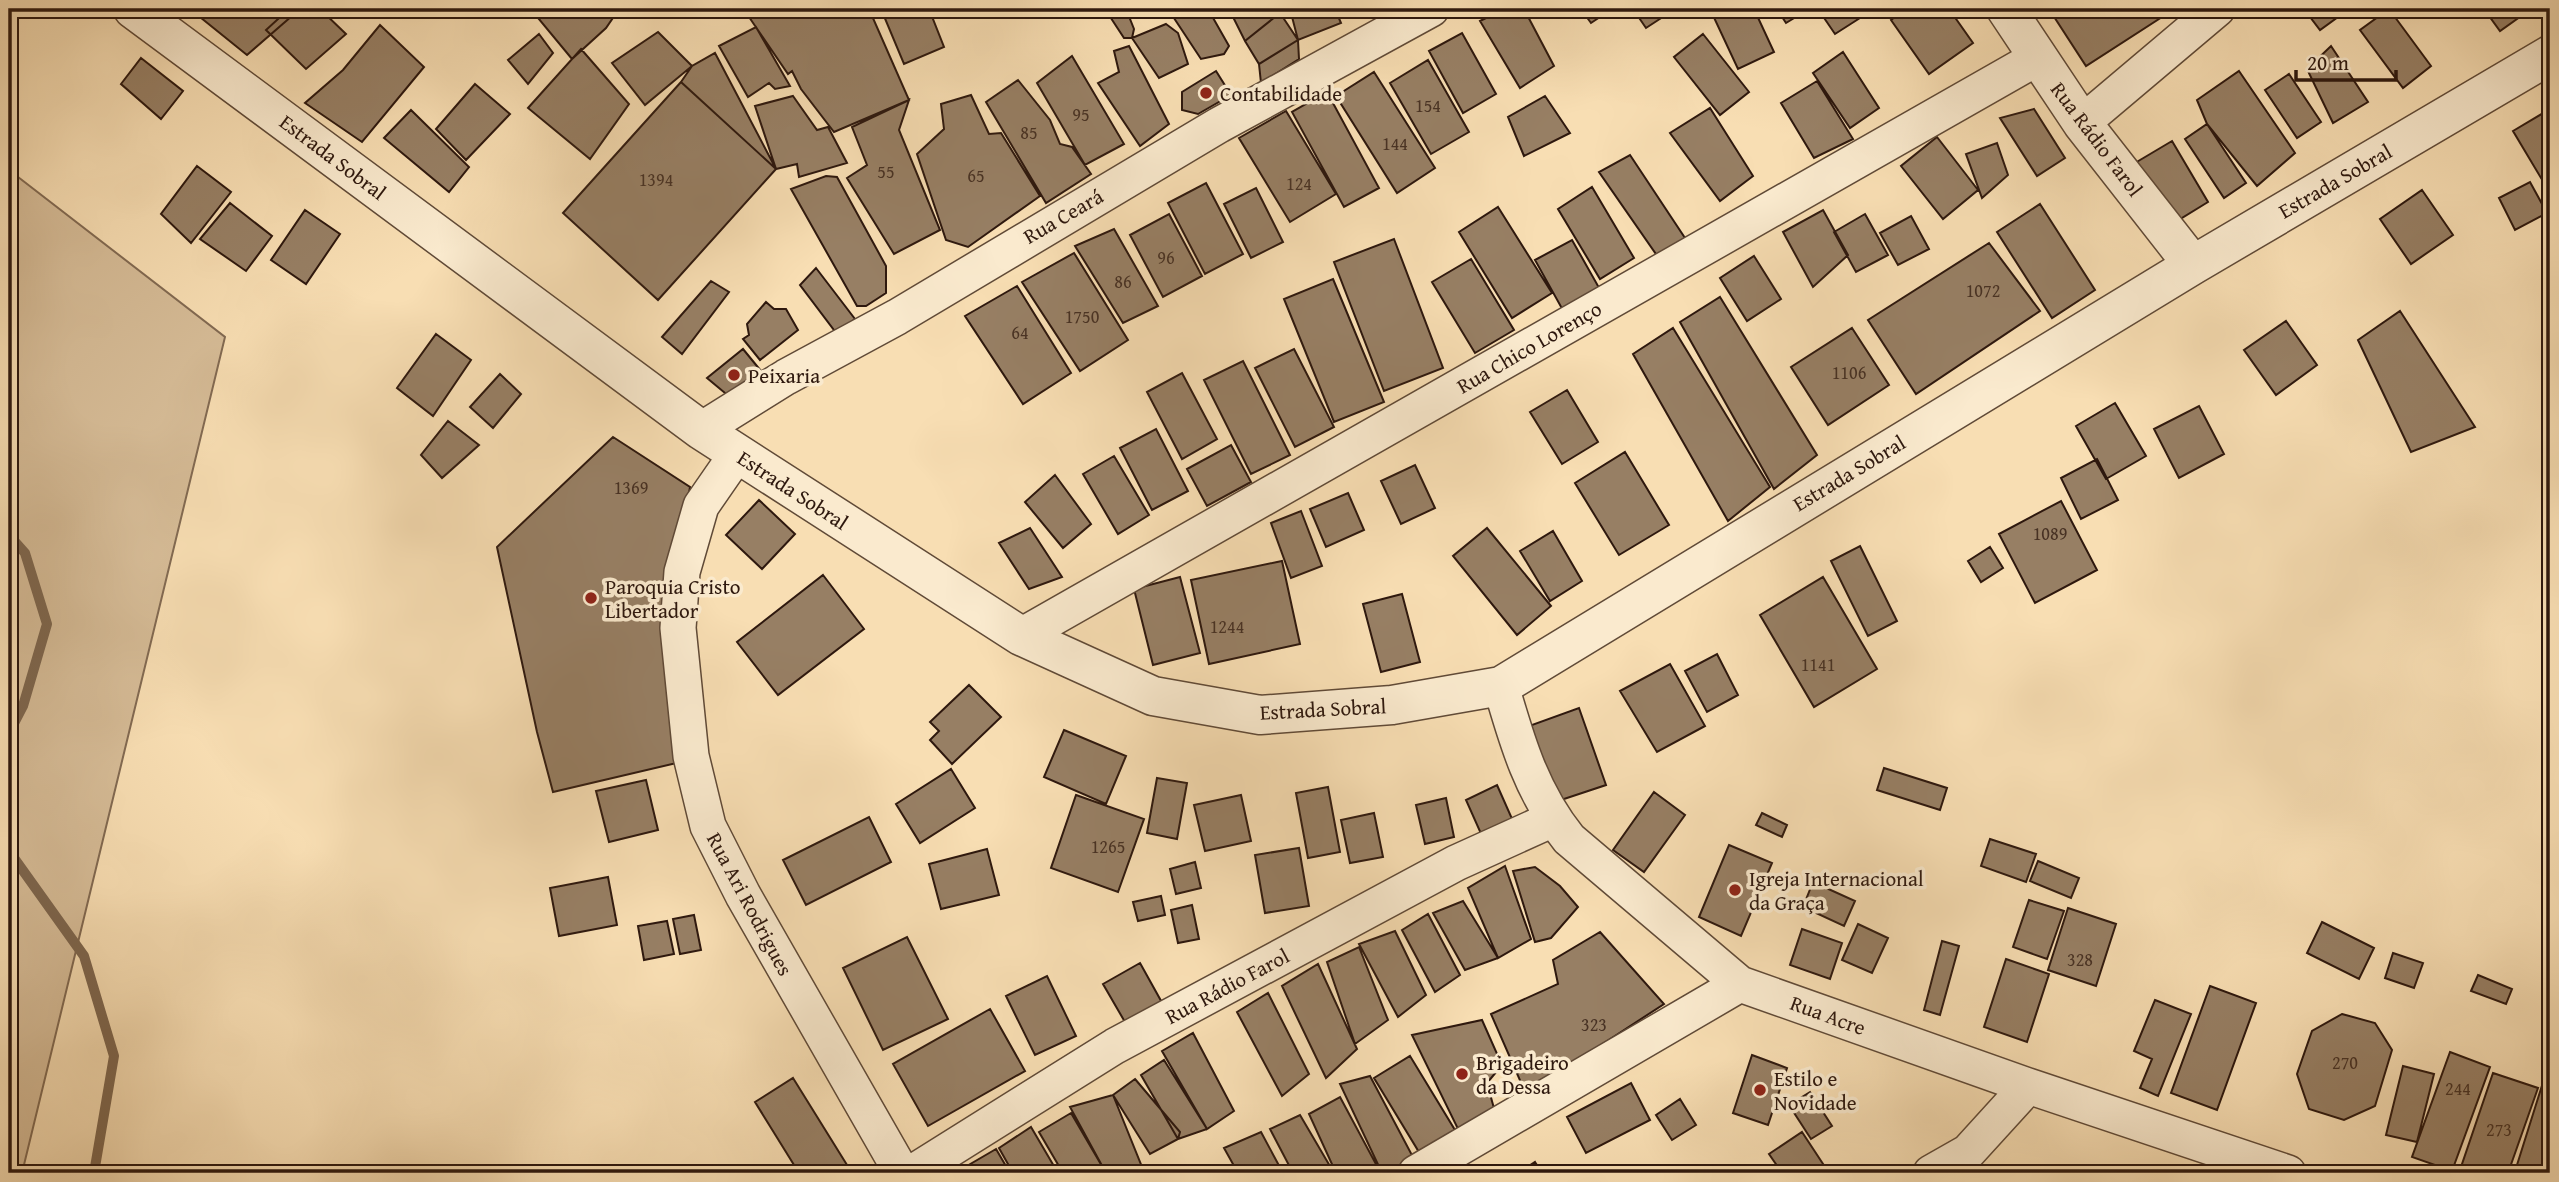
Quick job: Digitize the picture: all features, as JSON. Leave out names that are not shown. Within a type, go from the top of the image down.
[{"type":"street","name":"Estrada Sobral","points":[[133,9],[701,430],[1021,636],[1153,696],[1259,715],[1392,705],[1501,686],[2193,265],[2550,55]]},
{"type":"street","name":"Rua Ceará","points":[[701,430],[786,377],[897,317],[1219,125],[1431,9]]},
{"type":"street","name":"Rua Rádio Farol","points":[[2006,9],[2082,122],[2193,265]]},
{"type":"street","points":[[2082,122],[2217,9]]},
{"type":"street","name":"Rua Chico Lorenço","points":[[1021,636],[2037,58]]},
{"type":"street","name":"Rua Ari Rodrigues","points":[[737,454],[701,506],[682,572],[678,628],[691,756],[708,826],[743,895],[902,1173]]},
{"type":"street","name":"Rua Acre","points":[[1501,686],[1524,766],[1553,818],[1569,839],[1740,984],[2028,1086],[2288,1173]]},
{"type":"street","name":"Rua Rádio Farol","points":[[912,1173],[1115,1046],[1456,863],[1553,818]]},
{"type":"street","points":[[1416,1173],[1740,984]]},
{"type":"street","points":[[1931,1173],[1968,1152],[2028,1086]]},
{"type":"shaded area","points":[[9,170],[225,337],[22,1173],[9,1173]]},
{"type":"building","points":[[190,9],[300,9],[247,55]]},
{"type":"building","points":[[289,9],[320,9],[346,34],[306,69],[266,30]]},
{"type":"building","points":[[550,9],[619,9],[606,28],[572,59],[538,18]]},
{"type":"building","points":[[765,9],[869,9],[909,100],[834,132],[801,89],[792,71],[788,74],[749,17]]},
{"type":"building","points":[[881,9],[929,9],[944,47],[904,64]]},
{"type":"building","points":[[1105,9],[1126,9],[1134,29],[1132,38],[1124,38]]},
{"type":"building","points":[[1168,9],[1208,9],[1229,46],[1224,54],[1201,59]]},
{"type":"building","points":[[1229,9],[1278,9],[1280,13],[1245,41]]},
{"type":"building","points":[[1290,9],[1335,9],[1341,23],[1298,40]]},
{"type":"building","points":[[1504,9],[1524,9],[1554,66],[1520,88],[1480,21]]},
{"type":"building","points":[[1581,9],[1612,9],[1591,23]]},
{"type":"building","points":[[1633,9],[1675,9],[1646,28]]},
{"type":"building","points":[[1710,9],[1754,9],[1774,52],[1738,69]]},
{"type":"building","points":[[1777,9],[1809,9],[1786,23]]},
{"type":"building","points":[[1818,9],[1874,9],[1835,34]]},
{"type":"building","points":[[1906,9],[1949,9],[1973,43],[1929,74],[1891,20]]},
{"type":"building","points":[[2049,9],[2156,9],[2162,17],[2086,66]]},
{"type":"building","points":[[2304,9],[2349,9],[2320,30]]},
{"type":"building","points":[[2389,9],[2431,66],[2403,88],[2360,30]]},
{"type":"building","points":[[2484,9],[2531,9],[2500,31]]},
{"type":"building","points":[[1280,13],[1298,40],[1259,64],[1245,41]]},
{"type":"building","points":[[1166,24],[1178,33],[1188,64],[1159,78],[1132,38]]},
{"type":"building","points":[[380,25],[424,67],[362,142],[305,103],[343,70]]},
{"type":"building","points":[[756,27],[790,86],[775,89],[769,83],[748,97],[719,46]]},
{"type":"building","points":[[658,32],[692,66],[645,105],[612,63]]},
{"type":"building","points":[[1462,33],[1496,94],[1463,113],[1429,51]]},
{"type":"building","points":[[539,34],[553,53],[528,84],[508,60]]},
{"type":"building","points":[[1703,34],[1749,92],[1720,115],[1674,57]]},
{"type":"building","points":[[1298,40],[1299,59],[1261,83],[1259,64]]},
{"type":"building","points":[[1129,46],[1169,124],[1140,146],[1098,83],[1119,72],[1114,51]]},
{"type":"building","points":[[2331,46],[2368,102],[2333,123],[2307,69]]},
{"type":"building","points":[[581,49],[629,104],[590,159],[528,108]]},
{"type":"building","points":[[1843,52],[1879,108],[1850,128],[1813,73]]},
{"type":"building","points":[[715,53],[776,169],[681,82],[692,66]]},
{"type":"building","points":[[1072,56],[1124,144],[1085,165],[1037,83]]},
{"type":"building","points":[[141,58],[183,91],[161,119],[121,84]]},
{"type":"building","points":[[1428,60],[1469,132],[1431,154],[1390,83]]},
{"type":"building","name":"Contabilidade","points":[[1216,71],[1231,95],[1198,114],[1182,110],[1182,92]]},
{"type":"building","points":[[2239,71],[2295,153],[2257,186],[2207,124],[2197,100]]},
{"type":"building","points":[[1374,72],[1435,168],[1397,193],[1336,96]]},
{"type":"building","points":[[2289,74],[2321,122],[2297,138],[2265,90]]},
{"type":"building","points":[[1018,80],[1050,120],[1060,144],[1072,147],[1091,174],[1046,203],[986,102]]},
{"type":"building","points":[[1817,81],[1853,139],[1814,158],[1781,103]]},
{"type":"building","points":[[681,82],[776,169],[658,300],[563,213]]},
{"type":"building","points":[[475,84],[510,114],[466,160],[436,129]]},
{"type":"building","points":[[1327,92],[1379,188],[1344,207],[1292,112]]},
{"type":"building","points":[[971,95],[989,134],[1001,133],[1040,196],[968,247],[946,240],[917,154],[944,129],[941,104]]},
{"type":"building","points":[[793,96],[817,130],[828,127],[847,163],[799,177],[797,164],[776,169],[755,106]]},
{"type":"building","points":[[1545,96],[1570,133],[1524,156],[1508,117]]},
{"type":"building","points":[[909,100],[899,130],[940,230],[894,254],[847,178],[867,165],[852,127]]},
{"type":"building","points":[[1710,108],[1753,176],[1720,201],[1670,133]]},
{"type":"building","points":[[2034,109],[2065,158],[2037,176],[2000,118]]},
{"type":"building","points":[[2550,109],[2550,193],[2513,131]]},
{"type":"building","points":[[411,110],[469,167],[449,192],[384,138]]},
{"type":"building","points":[[1286,111],[1336,194],[1290,222],[1239,138]]},
{"type":"building","points":[[2207,124],[2246,183],[2224,198],[2185,139]]},
{"type":"building","points":[[1937,137],[1978,190],[1943,219],[1901,166]]},
{"type":"building","points":[[2172,141],[2208,202],[2172,224],[2135,163]]},
{"type":"building","points":[[1997,143],[2008,175],[1982,198],[1966,154]]},
{"type":"building","points":[[1630,155],[1685,238],[1658,257],[1599,172]]},
{"type":"building","points":[[197,166],[231,192],[191,243],[161,214]]},
{"type":"building","points":[[826,176],[837,177],[886,266],[886,293],[866,306],[857,306],[791,189]]},
{"type":"building","points":[[2530,182],[2547,213],[2515,230],[2499,198]]},
{"type":"building","points":[[1206,183],[1243,254],[1205,274],[1168,203]]},
{"type":"building","points":[[1592,187],[1634,258],[1600,279],[1558,209]]},
{"type":"building","points":[[1256,188],[1283,242],[1251,258],[1224,204]]},
{"type":"building","points":[[2422,190],[2453,235],[2411,264],[2380,219]]},
{"type":"building","points":[[230,203],[272,236],[246,271],[200,239]]},
{"type":"building","points":[[2040,204],[2095,290],[2052,318],[1997,232]]},
{"type":"building","points":[[1498,207],[1552,293],[1512,318],[1459,232]]},
{"type":"building","points":[[305,210],[340,234],[306,284],[271,260]]},
{"type":"building","points":[[1823,210],[1848,255],[1813,287],[1783,232]]},
{"type":"building","points":[[1169,214],[1202,276],[1163,297],[1130,235]]},
{"type":"building","points":[[1865,214],[1888,255],[1856,272],[1834,232]]},
{"type":"building","points":[[1911,216],[1929,249],[1898,265],[1880,233]]},
{"type":"building","points":[[1114,229],[1158,306],[1123,323],[1075,246]]},
{"type":"building","points":[[1394,239],[1443,368],[1384,391],[1334,262]]},
{"type":"building","points":[[1572,240],[1602,293],[1565,314],[1535,260]]},
{"type":"building","points":[[1989,243],[2040,311],[1916,394],[1868,320]]},
{"type":"building","points":[[1074,253],[1128,340],[1080,371],[1022,282]]},
{"type":"building","points":[[1754,256],[1781,299],[1747,321],[1720,278]]},
{"type":"building","points":[[1471,259],[1514,330],[1475,353],[1432,282]]},
{"type":"building","points":[[816,268],[855,319],[837,334],[800,285]]},
{"type":"building","points":[[1333,279],[1384,402],[1334,422],[1284,299]]},
{"type":"building","points":[[711,281],[729,292],[682,354],[662,337]]},
{"type":"building","points":[[1017,286],[1071,373],[1023,404],[965,316]]},
{"type":"building","points":[[1720,297],[1817,455],[1774,489],[1680,322]]},
{"type":"building","points":[[766,302],[774,309],[786,309],[798,330],[760,360],[743,339],[749,335],[747,324]]},
{"type":"building","points":[[2400,311],[2475,427],[2411,452],[2358,340]]},
{"type":"building","points":[[2286,321],[2317,365],[2276,395],[2244,350]]},
{"type":"building","points":[[1673,328],[1770,487],[1728,521],[1633,354]]},
{"type":"building","points":[[1852,328],[1889,385],[1828,425],[1791,367]]},
{"type":"building","points":[[436,334],[471,360],[433,416],[397,388]]},
{"type":"building","name":"Peixaria","points":[[743,349],[761,371],[731,398],[707,378]]},
{"type":"building","points":[[1294,349],[1334,427],[1295,447],[1255,368]]},
{"type":"building","points":[[1243,361],[1290,455],[1251,474],[1204,380]]},
{"type":"building","points":[[1182,373],[1217,439],[1182,459],[1147,392]]},
{"type":"building","points":[[500,374],[521,394],[493,428],[470,407]]},
{"type":"building","points":[[1567,390],[1598,442],[1562,464],[1530,412]]},
{"type":"building","points":[[2115,403],[2146,456],[2106,479],[2076,426]]},
{"type":"building","points":[[2199,406],[2224,454],[2179,478],[2154,429]]},
{"type":"building","points":[[448,421],[479,445],[442,478],[421,455]]},
{"type":"building","points":[[1156,429],[1188,491],[1152,510],[1120,448]]},
{"type":"building","name":"Paroquia Cristo Libertador","points":[[613,437],[690,487],[664,651],[685,761],[553,792],[537,732],[497,547]]},
{"type":"building","points":[[1231,445],[1251,482],[1207,506],[1187,469]]},
{"type":"building","points":[[1625,452],[1669,525],[1619,555],[1575,483]]},
{"type":"building","points":[[1114,456],[1149,515],[1118,534],[1083,474]]},
{"type":"building","points":[[2097,459],[2118,500],[2081,519],[2061,478]]},
{"type":"building","points":[[1415,465],[1435,508],[1401,524],[1381,481]]},
{"type":"building","points":[[1055,475],[1091,524],[1063,548],[1025,502]]},
{"type":"building","points":[[1348,493],[1364,530],[1326,547],[1310,509]]},
{"type":"building","points":[[759,500],[795,534],[762,569],[726,535]]},
{"type":"building","points":[[2061,501],[2097,570],[2035,603],[1999,534]]},
{"type":"building","points":[[1301,511],[1322,566],[1291,578],[1271,523]]},
{"type":"building","points":[[1030,528],[1062,577],[1029,589],[999,543]]},
{"type":"building","points":[[1487,528],[1551,606],[1517,635],[1453,556]]},
{"type":"building","points":[[1553,531],[1582,581],[1550,601],[1520,551]]},
{"type":"building","points":[[1860,546],[1897,621],[1868,636],[1831,561]]},
{"type":"building","points":[[1990,547],[2003,568],[1981,582],[1968,561]]},
{"type":"building","points":[[1282,561],[1300,644],[1209,664],[1191,580]]},
{"type":"building","points":[[823,575],[864,629],[778,695],[737,642]]},
{"type":"building","points":[[1180,577],[1200,653],[1153,665],[1134,589]]},
{"type":"building","points":[[1823,577],[1877,669],[1814,707],[1760,615]]},
{"type":"building","points":[[1402,594],[1420,662],[1381,672],[1363,604]]},
{"type":"building","points":[[1717,654],[1738,695],[1707,712],[1685,671]]},
{"type":"building","points":[[1670,664],[1705,726],[1657,752],[1620,691]]},
{"type":"building","points":[[969,685],[1001,717],[952,764],[930,740],[939,731],[930,722]]},
{"type":"building","points":[[1579,708],[1606,785],[1555,802],[1529,726]]},
{"type":"building","points":[[1064,730],[1126,756],[1106,804],[1044,777]]},
{"type":"building","points":[[1884,768],[1947,788],[1940,810],[1877,790]]},
{"type":"building","points":[[951,769],[975,808],[920,843],[896,804]]},
{"type":"building","points":[[1157,778],[1187,783],[1177,839],[1147,833]]},
{"type":"building","points":[[646,780],[658,830],[609,842],[596,791]]},
{"type":"building","points":[[1497,785],[1513,821],[1482,836],[1466,800]]},
{"type":"building","points":[[1328,787],[1340,852],[1308,858],[1296,793]]},
{"type":"building","points":[[1654,792],[1685,815],[1644,872],[1613,850]]},
{"type":"building","points":[[1076,795],[1144,819],[1118,892],[1051,868]]},
{"type":"building","points":[[1241,795],[1251,841],[1205,851],[1194,805]]},
{"type":"building","points":[[1446,798],[1454,837],[1425,844],[1416,805]]},
{"type":"building","points":[[1374,813],[1383,857],[1350,863],[1341,820]]},
{"type":"building","points":[[1762,813],[1787,825],[1782,837],[1756,825]]},
{"type":"building","points":[[869,817],[891,862],[806,905],[783,860]]},
{"type":"building","points":[[1990,839],[2036,854],[2026,882],[1981,866]]},
{"type":"building","name":"Igreja Internacional da Graça","points":[[1729,845],[1772,863],[1741,936],[1699,917]]},
{"type":"building","points":[[1299,848],[1309,906],[1265,913],[1255,855]]},
{"type":"building","points":[[987,849],[999,895],[941,909],[929,864]]},
{"type":"building","points":[[2038,861],[2079,878],[2071,898],[2030,881]]},
{"type":"building","points":[[1195,862],[1201,888],[1176,894],[1170,869]]},
{"type":"building","points":[[1505,866],[1531,939],[1498,958],[1468,888]]},
{"type":"building","points":[[1535,867],[1560,886],[1578,907],[1551,938],[1535,942],[1513,871]]},
{"type":"building","points":[[608,877],[617,925],[559,936],[550,888]]},
{"type":"building","points":[[1813,882],[1855,901],[1844,926],[1803,907]]},
{"type":"building","points":[[1161,896],[1165,915],[1138,921],[1133,902]]},
{"type":"building","points":[[2029,900],[2064,911],[2047,959],[2013,947]]},
{"type":"building","points":[[1463,901],[1498,958],[1465,970],[1433,913]]},
{"type":"building","points":[[1192,905],[1199,939],[1178,943],[1171,910]]},
{"type":"building","points":[[2068,908],[2116,924],[2096,986],[2048,970]]},
{"type":"building","points":[[1428,914],[1460,975],[1435,992],[1402,930]]},
{"type":"building","points":[[694,915],[701,950],[680,954],[673,919]]},
{"type":"building","points":[[667,921],[674,954],[644,960],[638,926]]},
{"type":"building","points":[[2322,922],[2374,948],[2359,979],[2307,953]]},
{"type":"building","points":[[1858,924],[1888,938],[1872,973],[1842,960]]},
{"type":"building","points":[[1802,929],[1842,943],[1830,979],[1790,965]]},
{"type":"building","points":[[1395,931],[1426,995],[1398,1017],[1359,944]]},
{"type":"building","points":[[1600,932],[1664,1004],[1526,1094],[1491,1014],[1558,984],[1553,960]]},
{"type":"building","points":[[907,937],[948,1019],[883,1050],[843,968]]},
{"type":"building","points":[[1942,941],[1959,946],[1940,1015],[1924,1010]]},
{"type":"building","points":[[1359,947],[1388,1020],[1355,1044],[1327,962]]},
{"type":"building","points":[[2393,953],[2423,963],[2414,988],[2385,978]]},
{"type":"building","points":[[2006,959],[2049,974],[2027,1042],[1984,1027]]},
{"type":"building","points":[[1140,963],[1165,1008],[1129,1029],[1103,984]]},
{"type":"building","points":[[1318,964],[1357,1049],[1326,1078],[1282,986]]},
{"type":"building","points":[[2478,975],[2512,989],[2506,1004],[2471,991]]},
{"type":"building","points":[[1047,976],[1076,1036],[1035,1055],[1006,996]]},
{"type":"building","points":[[2210,986],[2256,1003],[2217,1110],[2171,1093]]},
{"type":"building","points":[[1268,993],[1309,1074],[1282,1096],[1237,1012]]},
{"type":"building","points":[[2155,1000],[2191,1014],[2158,1096],[2140,1088],[2152,1059],[2134,1051]]},
{"type":"building","points":[[990,1009],[1025,1071],[928,1126],[893,1064]]},
{"type":"building","points":[[2342,1014],[2375,1023],[2392,1050],[2375,1106],[2344,1120],[2309,1109],[2297,1074],[2312,1031]]},
{"type":"building","name":"Brigadeiro da Dessa","points":[[1482,1020],[1502,1065],[1487,1083],[1495,1112],[1459,1131],[1412,1035]]},
{"type":"building","points":[[1193,1033],[1234,1111],[1207,1129],[1162,1051]]},
{"type":"building","points":[[2450,1052],[2490,1067],[2452,1171],[2412,1157]]},
{"type":"building","name":"Estilo e Novidade","points":[[1752,1055],[1787,1068],[1768,1125],[1733,1113]]},
{"type":"building","points":[[1410,1056],[1458,1135],[1422,1157],[1374,1078]]},
{"type":"building","points":[[1164,1060],[1207,1129],[1178,1139],[1141,1075]]},
{"type":"building","points":[[2403,1066],[2434,1074],[2417,1142],[2386,1135]]},
{"type":"building","points":[[2493,1073],[2538,1088],[2508,1173],[2468,1173],[2460,1170]]},
{"type":"building","points":[[1370,1076],[1414,1159],[1385,1173],[1382,1173],[1340,1084]]},
{"type":"building","points":[[2545,1076],[2550,1078],[2550,1173],[2517,1165]]},
{"type":"building","points":[[793,1078],[852,1173],[799,1173],[755,1102]]},
{"type":"building","points":[[1135,1079],[1180,1132],[1178,1139],[1150,1154],[1113,1095]]},
{"type":"building","points":[[1631,1083],[1650,1120],[1586,1153],[1567,1117]]},
{"type":"building","points":[[1810,1092],[1832,1126],[1811,1139],[1789,1105]]},
{"type":"building","points":[[1113,1095],[1142,1167],[1134,1173],[1106,1173],[1070,1107]]},
{"type":"building","points":[[1340,1097],[1377,1166],[1365,1173],[1336,1173],[1309,1114]]},
{"type":"building","points":[[1680,1099],[1696,1125],[1672,1140],[1656,1115]]},
{"type":"building","points":[[1071,1113],[1106,1173],[1063,1173],[1039,1132]]},
{"type":"building","points":[[1300,1115],[1334,1173],[1293,1173],[1270,1129]]},
{"type":"building","points":[[1031,1127],[1058,1173],[1013,1173],[999,1148]]},
{"type":"building","points":[[1261,1132],[1283,1173],[1238,1173],[1224,1148]]},
{"type":"building","points":[[1802,1132],[1829,1173],[1782,1173],[1769,1154]]},
{"type":"building","points":[[996,1149],[1010,1173],[955,1173]]},
{"type":"building","points":[[1535,1162],[1542,1173],[1518,1173]]},
{"type":"waterway","points":[[9,535],[25,553],[47,624],[23,706],[9,733]]},
{"type":"waterway","points":[[9,851],[84,956],[114,1056],[94,1173]]},
{"type":"place","name":"Contabilidade","points":[[1206,93]]},
{"type":"place","name":"Peixaria","points":[[734,375]]},
{"type":"place","name":"Paroquia Cristo Libertador","points":[[591,598]]},
{"type":"place","name":"Igreja Internacional da Graça","points":[[1735,890]]},
{"type":"place","name":"Brigadeiro da Dessa","points":[[1462,1074]]},
{"type":"place","name":"Estilo e Novidade","points":[[1760,1090]]}]
